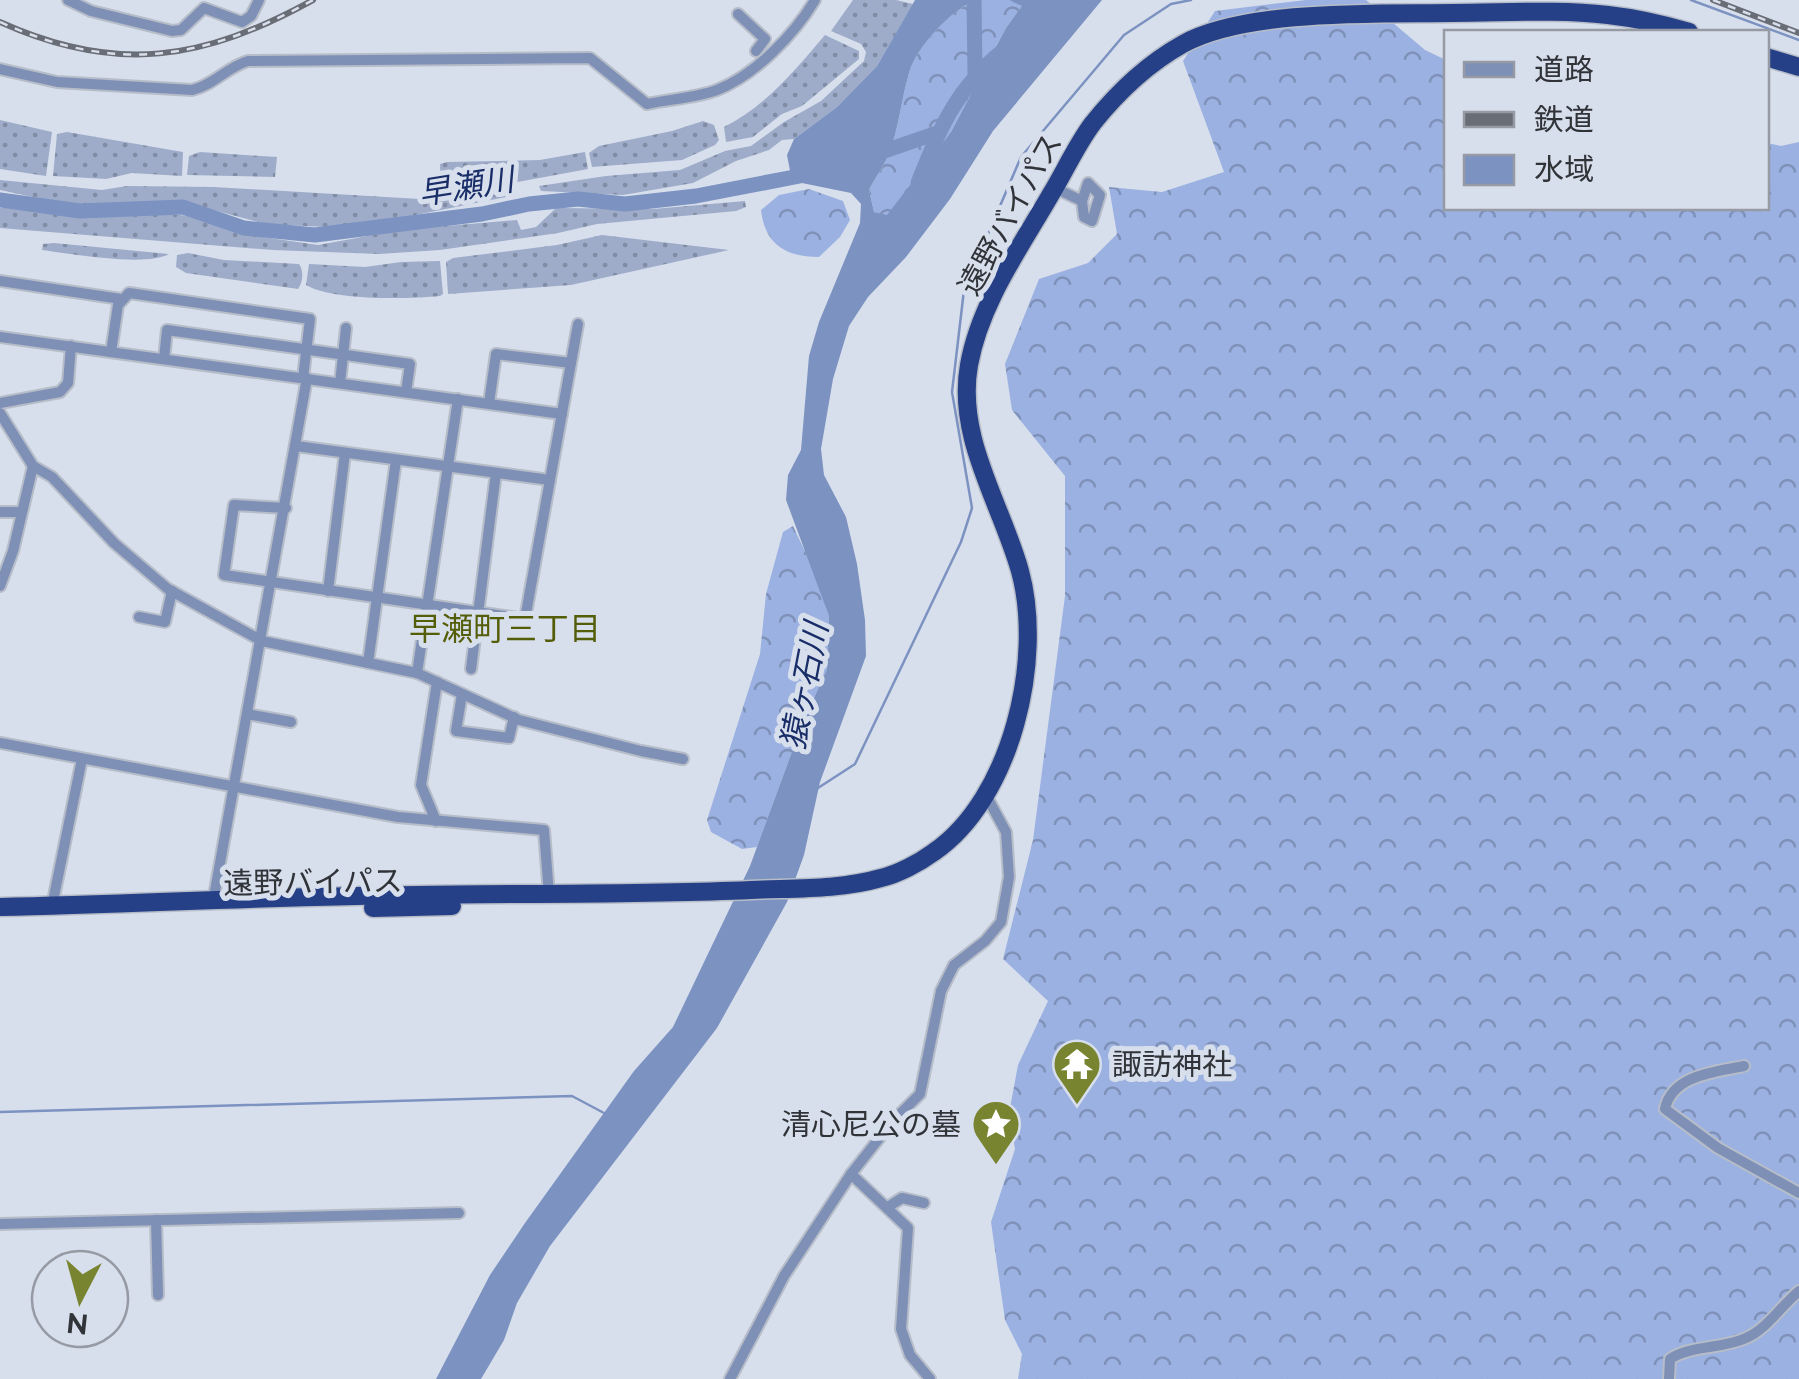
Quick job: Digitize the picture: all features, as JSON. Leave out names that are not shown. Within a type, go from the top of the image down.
[{"type":"highway","name":"遠野バイパス","points":[[0,918],[448,906],[859,884],[889,877],[935,852],[987,797],[1008,756],[1020,704],[1026,638],[1025,592],[970,434],[969,364],[982,321],[1000,283],[1092,124],[1132,81],[1185,42],[1242,23],[1347,15],[1572,12],[1638,19],[1681,30]]},
{"type":"highway","points":[[1769,58],[1799,67]]},
{"type":"highway","name":"遠野バイパス","points":[[0,907],[413,895],[627,895]]},
{"type":"street","points":[[68,0],[91,11],[172,32],[181,30],[204,8],[242,22],[252,16],[259,0]]},
{"type":"street","points":[[0,70],[56,82],[192,90],[248,61],[590,58],[647,104],[716,90],[739,78],[758,65],[815,0]]},
{"type":"street","points":[[738,14],[765,39],[756,50]]},
{"type":"street","points":[[1055,188],[1082,202]]},
{"type":"street","points":[[0,281],[121,299]]},
{"type":"street","points":[[111,352],[121,299],[129,293],[310,319],[286,508],[213,902]]},
{"type":"street","points":[[286,508],[234,505],[224,575],[526,619],[578,324]]},
{"type":"street","points":[[340,383],[346,328]]},
{"type":"street","points":[[164,358],[167,330],[343,354],[410,364],[406,392]]},
{"type":"street","points":[[0,337],[562,414]]},
{"type":"street","points":[[0,402],[60,392],[68,383],[72,346]]},
{"type":"street","points":[[489,403],[496,354],[571,363]]},
{"type":"street","points":[[417,674],[458,399]]},
{"type":"street","points":[[0,413],[33,466],[52,476],[114,543],[172,591],[262,640],[417,674],[514,717],[682,759]]},
{"type":"street","points":[[296,446],[550,480]]},
{"type":"street","points":[[328,591],[345,453]]},
{"type":"street","points":[[368,663],[396,460]]},
{"type":"street","points":[[0,586],[13,551],[33,466]]},
{"type":"street","points":[[472,668],[496,473]]},
{"type":"street","points":[[0,512],[20,512]]},
{"type":"street","points":[[140,618],[165,622],[172,591]]},
{"type":"street","points":[[436,821],[421,785],[437,682]]},
{"type":"street","points":[[462,694],[456,731],[509,738],[514,717]]},
{"type":"street","points":[[247,714],[291,722]]},
{"type":"street","points":[[0,743],[232,788],[436,821],[544,830],[549,895]]},
{"type":"street","points":[[52,906],[82,759]]},
{"type":"street","points":[[730,1379],[784,1276],[851,1174],[920,1094],[941,991],[954,965],[985,941],[1001,922],[1009,877],[1006,832],[987,797]]},
{"type":"street","points":[[1744,1066],[1708,1073],[1681,1084],[1668,1099],[1666,1109],[1718,1148],[1799,1193]]},
{"type":"street","points":[[851,1174],[908,1228],[900,1329],[910,1356],[930,1379]]},
{"type":"street","points":[[888,1207],[902,1198],[924,1203]]},
{"type":"street","points":[[0,1224],[459,1213]]},
{"type":"street","points":[[156,1220],[158,1295]]},
{"type":"street","points":[[1670,1379],[1670,1360],[1678,1354],[1718,1347],[1754,1334],[1799,1291]]},
{"type":"shaded area","points":[[853,0],[913,4],[877,66],[837,107],[794,139],[782,140],[769,150],[736,161],[693,183],[623,195],[541,191],[539,186],[680,170],[725,151],[751,146],[821,101],[864,61],[866,52],[861,44],[831,31]]},
{"type":"shaded area","points":[[825,35],[859,51],[859,59],[802,106],[782,114],[753,137],[726,142],[724,127],[766,98]]},
{"type":"shaded area","points":[[0,120],[52,132],[46,176],[0,169]]},
{"type":"shaded area","points":[[703,121],[714,125],[719,140],[682,160],[592,167],[589,153],[599,146]]},
{"type":"shaded area","points":[[67,132],[183,152],[182,176],[53,176],[57,134]]},
{"type":"shaded area","points":[[200,152],[277,157],[275,177],[187,175],[189,156]]},
{"type":"shaded area","points":[[585,152],[588,169],[506,184],[441,188],[440,164],[447,162],[540,160]]},
{"type":"shaded area","points":[[0,180],[102,190],[127,186],[214,187],[420,199],[515,190],[516,195],[365,225],[326,227],[265,224],[180,201],[99,207],[56,202],[0,190]]},
{"type":"shaded area","points":[[745,201],[746,207],[736,211],[597,224],[440,250],[379,254],[273,250],[0,228],[0,208],[112,217],[156,213],[191,216],[241,234],[318,245],[401,230],[517,220],[521,230],[536,227],[556,208],[653,209]]},
{"type":"shaded area","points":[[602,235],[729,250],[571,285],[448,294],[446,262],[453,258],[557,245]]},
{"type":"shaded area","points":[[43,244],[169,254],[127,260],[42,250]]},
{"type":"shaded area","points":[[188,253],[224,260],[299,264],[302,280],[298,289],[186,273],[176,267],[177,255]]},
{"type":"shaded area","points":[[440,261],[440,296],[352,296],[306,285],[309,264],[365,267]]},
{"type":"green space","points":[[975,0],[1009,0],[1023,5],[1006,28],[951,132],[887,216],[874,212],[869,190],[892,146],[913,63],[936,30]]},
{"type":"green space","points":[[1306,0],[1366,0],[1425,50],[1444,59],[1444,210],[1769,210],[1769,143],[1781,146],[1799,142],[1799,1379],[1018,1379],[1022,1354],[1005,1320],[991,1222],[1015,1149],[1009,1113],[1018,1065],[1048,1001],[1003,959],[1033,840],[1065,596],[1065,476],[1012,410],[1005,364],[1039,279],[1088,263],[1117,234],[1109,187],[1162,192],[1224,172],[1183,61],[1215,11]]},
{"type":"green space","points":[[809,189],[843,201],[850,220],[840,237],[819,257],[797,255],[779,247],[767,232],[761,210],[779,195]]},
{"type":"green space","points":[[793,526],[829,616],[827,669],[757,847],[742,849],[711,832],[707,820],[760,654],[766,594],[783,532]]},
{"type":"water","points":[[915,0],[975,0],[936,30],[913,63],[892,146],[869,190],[874,212],[887,215],[951,132],[1006,28],[1022,6],[1009,0],[1102,0],[993,131],[950,199],[906,257],[868,297],[849,326],[833,379],[821,449],[824,475],[846,517],[857,564],[866,656],[820,782],[804,855],[787,902],[717,1028],[550,1246],[517,1303],[504,1340],[481,1379],[436,1379],[490,1275],[525,1223],[634,1071],[673,1027],[750,866],[801,727],[827,669],[829,616],[786,500],[788,475],[801,450],[809,356],[860,223],[861,204],[851,193],[792,181],[787,155],[794,139],[837,107],[877,66]]},
{"type":"waterway","points":[[974,0],[975,73]]},
{"type":"waterway","points":[[818,788],[855,764],[961,542],[972,508],[952,392],[964,290],[1021,157],[1124,35],[1171,4],[1191,0]]},
{"type":"waterway","points":[[1691,0],[1799,40]]},
{"type":"waterway","name":"猿ヶ石川","points":[[918,183],[951,110],[974,79],[1004,50]]},
{"type":"waterway","name":"早瀬川","points":[[870,156],[937,133]]},
{"type":"waterway","name":"早瀬川","points":[[0,200],[80,211],[183,207],[244,228],[315,235],[482,214],[529,204],[578,199],[625,204],[696,196],[810,174]]},
{"type":"waterway","points":[[0,1112],[572,1096],[604,1113]]},
{"type":"railway","points":[[0,22],[83,49],[159,53],[235,36],[313,0]]},
{"type":"railway","points":[[1713,0],[1799,33]]},
{"type":"place","name":"諏訪神社","points":[[1077,1106]]},
{"type":"place","name":"清心尼公の墓","points":[[996,1166]]},
{"type":"district","name":"早瀬町三丁目","points":[[505,628]]}]
